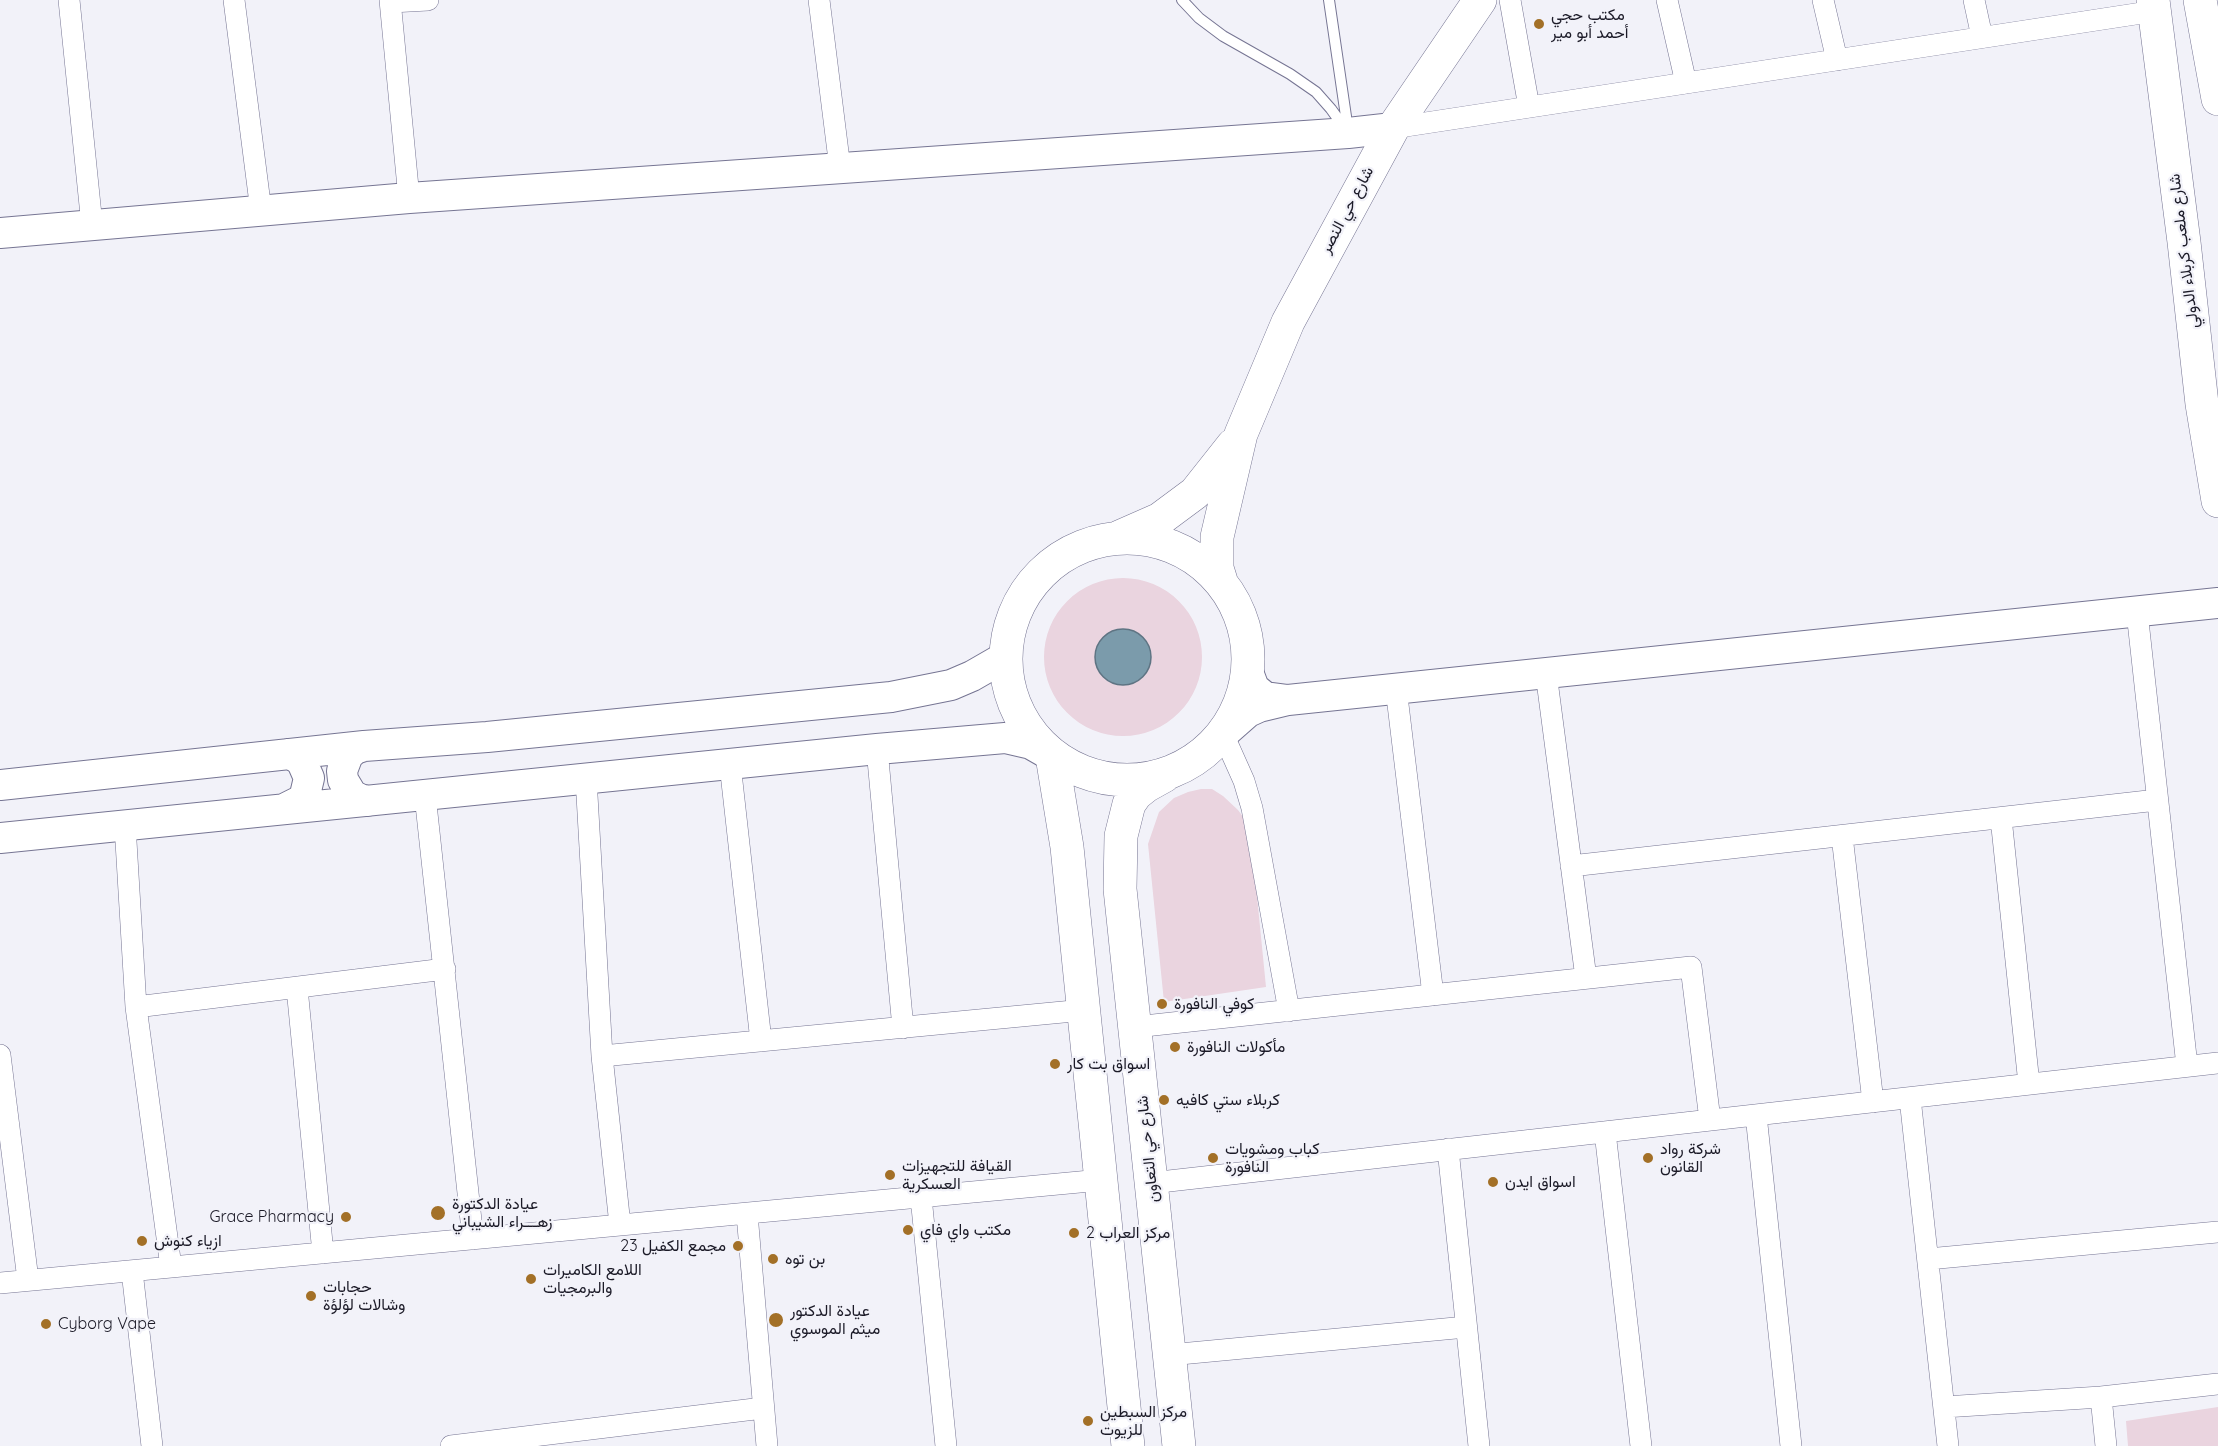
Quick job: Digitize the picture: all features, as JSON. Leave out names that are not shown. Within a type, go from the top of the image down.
[{"type":"main road","name":"شارع حي النصر","points":[[1240,434],[1288,322],[1393,128],[1476,2]]},
{"type":"main road","points":[[2207,5],[2218,99]]},
{"type":"main road","name":"شارع ملعب كربلاء الدولي","points":[[2154,6],[2202,404],[2218,501]]},
{"type":"main road","points":[[0,233],[409,198],[1393,128]]},
{"type":"main road","points":[[1118,538],[1160,519],[1195,494],[1240,434]]},
{"type":"main road","points":[[1221,581],[1217,568],[1217,537],[1240,434]]},
{"type":"main road","points":[[1128,1446],[1067,847],[1052,756],[1022,722],[1012,701],[1007,679],[1005,657],[1010,627],[1021,600],[1039,576],[1062,557],[1089,544],[1118,538],[1137,538],[1175,547],[1192,556],[1221,581],[1233,598],[1247,637],[1248,672],[1242,698],[1223,734]]},
{"type":"main road","points":[[0,838],[1005,738],[1031,744],[1074,770],[1099,778],[1125,781],[1152,778],[1177,770],[1202,755],[1248,712],[1288,700],[2218,603]]},
{"type":"main road","points":[[0,785],[364,746],[487,737],[891,697],[951,685],[1005,657]]},
{"type":"main road","points":[[1248,672],[1254,688],[1265,697],[1288,700]]},
{"type":"main road","points":[[364,746],[348,755],[342,771],[343,780],[352,795],[369,801]]},
{"type":"main road","points":[[284,809],[300,801],[309,787],[309,778],[302,762],[288,754]]},
{"type":"main road","name":"شارع حي التعاون","points":[[1177,770],[1154,780],[1136,794],[1130,804],[1121,836],[1120,890],[1179,1446]]},
{"type":"street","points":[[69,0],[93,225]]},
{"type":"street","points":[[234,0],[261,210]]},
{"type":"street","points":[[409,198],[391,1],[428,0]]},
{"type":"street","points":[[819,0],[840,168]]},
{"type":"street","points":[[1510,0],[1529,107]]},
{"type":"street","points":[[1667,0],[1686,83]]},
{"type":"street","points":[[1823,0],[1837,60]]},
{"type":"street","points":[[1974,0],[1982,38]]},
{"type":"street","points":[[1393,128],[1982,38],[2154,6]]},
{"type":"street","points":[[2137,612],[2187,1066]]},
{"type":"street","points":[[1546,673],[1586,978]]},
{"type":"street","points":[[1396,688],[1432,995]]},
{"type":"street","points":[[1223,734],[1244,781],[1252,808],[1289,1011]]},
{"type":"street","points":[[878,749],[903,1028]]},
{"type":"street","points":[[730,764],[762,1041]]},
{"type":"street","points":[[586,778],[602,1056],[620,1225]]},
{"type":"street","points":[[425,795],[473,1239]]},
{"type":"street","points":[[1571,866],[2157,800]]},
{"type":"street","points":[[2001,818],[2029,1084]]},
{"type":"street","points":[[125,825],[136,1007],[171,1267]]},
{"type":"street","points":[[1842,836],[1873,1102]]},
{"type":"street","points":[[1135,1027],[1691,967],[1710,1120]]},
{"type":"street","points":[[136,1007],[445,969]]},
{"type":"street","points":[[297,988],[323,1253]]},
{"type":"street","points":[[602,1056],[1084,1010]]},
{"type":"street","points":[[0,1055],[4,1118],[28,1280]]},
{"type":"street","points":[[1151,1183],[2218,1063]]},
{"type":"street","points":[[1910,1098],[1948,1446]]},
{"type":"street","points":[[1756,1115],[1791,1446]]},
{"type":"street","points":[[1605,1132],[1641,1446]]},
{"type":"street","points":[[1448,1149],[1479,1446]]},
{"type":"street","points":[[0,1283],[1101,1180]]},
{"type":"street","points":[[921,1197],[946,1446]]},
{"type":"street","points":[[747,1214],[767,1446]]},
{"type":"street","points":[[1928,1259],[2218,1232]]},
{"type":"street","points":[[132,1271],[152,1446]]},
{"type":"street","points":[[1169,1355],[1466,1327]]},
{"type":"street","points":[[1944,1407],[2101,1397],[2218,1384]]},
{"type":"street","points":[[2101,1397],[2106,1446]]},
{"type":"street","points":[[451,1446],[763,1408]]},
{"type":"lane","points":[[1182,0],[1199,18],[1223,36],[1290,74],[1316,92],[1348,133]]},
{"type":"lane","points":[[1329,0],[1348,133]]},
{"type":"shaded area","points":[[1123,578],[1153,584],[1167,591],[1179,601],[1189,613],[1196,627],[1202,657],[1196,687],[1189,701],[1179,713],[1167,723],[1153,730],[1123,736],[1093,730],[1079,723],[1067,713],[1057,701],[1050,687],[1044,657],[1050,627],[1057,613],[1067,601],[1079,591],[1093,584]]},
{"type":"shaded area","points":[[1201,789],[1212,789],[1223,796],[1250,826],[1266,987],[1164,1002],[1148,844],[1159,812],[1174,798]]},
{"type":"shaded area","points":[[2218,1407],[2218,1446],[2128,1446],[2126,1421]]},
{"type":"water","points":[[1123,629],[1134,631],[1143,637],[1149,646],[1151,657],[1149,668],[1143,677],[1134,683],[1123,685],[1112,683],[1103,677],[1097,668],[1095,657],[1097,646],[1103,637],[1112,631]]},
{"type":"place","name":"مكتب حجي أحمد أبو مير","points":[[1539,24]]},
{"type":"place","name":"كوفي النافورة","points":[[1162,1004]]},
{"type":"place","name":"مأكولات النافورة","points":[[1175,1047]]},
{"type":"place","name":"اسواق بت كار","points":[[1055,1064]]},
{"type":"place","name":"كربلاء ستي كافيه","points":[[1164,1100]]},
{"type":"place","name":"كباب ومشويات النافورة","points":[[1213,1158]]},
{"type":"place","name":"شركة رواد القانون","points":[[1648,1158]]},
{"type":"place","name":"القيافة للتجهيزات العسكرية","points":[[890,1175]]},
{"type":"place","name":"اسواق ايدن","points":[[1493,1182]]},
{"type":"place","name":"عيادة الدكتورة زهـــراء الشيباني","points":[[438,1213]]},
{"type":"place","name":"Grace Pharmacy","points":[[346,1217]]},
{"type":"place","name":"مكتب واي فاي","points":[[908,1230]]},
{"type":"place","name":"مركز العراب 2","points":[[1074,1233]]},
{"type":"place","name":"ازياء كنوش","points":[[142,1241]]},
{"type":"place","name":"مجمع الكفيل 23","points":[[738,1246]]},
{"type":"place","name":"بن توه","points":[[773,1259]]},
{"type":"place","name":"اللامع الكاميرات والبرمجيات","points":[[531,1279]]},
{"type":"place","name":"حجابات وشالات لؤلؤة","points":[[311,1296]]},
{"type":"place","name":"عيادة الدكتور ميثم الموسوي","points":[[776,1320]]},
{"type":"place","name":"Cyborg Vape","points":[[46,1324]]},
{"type":"place","name":"مركز السبطين للزيوت","points":[[1088,1421]]}]
